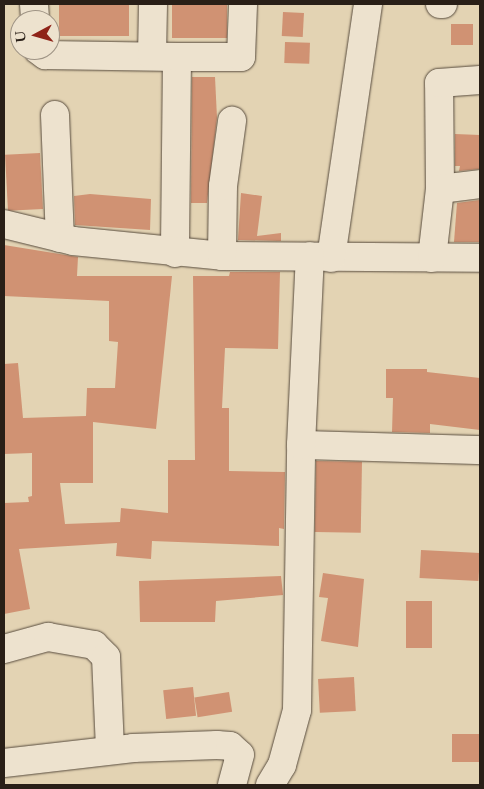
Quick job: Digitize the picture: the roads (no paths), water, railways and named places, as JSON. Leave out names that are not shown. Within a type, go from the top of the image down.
[{"type":"street","points":[[153,4],[164,57],[175,253]]},
{"type":"street","points":[[60,55],[241,57],[243,4]]},
{"type":"street","points":[[270,785],[282,765],[297,710],[301,445],[321,257],[368,4]]},
{"type":"street","points":[[432,258],[440,189],[439,83],[480,80]]},
{"type":"street","points":[[55,115],[60,238]]},
{"type":"street","points":[[222,256],[222,186],[232,121]]},
{"type":"street","points":[[440,189],[480,184]]},
{"type":"street","points":[[4,224],[60,238],[175,253],[222,256],[480,258]]},
{"type":"street","points":[[301,445],[480,450]]},
{"type":"street","points":[[4,649],[48,637],[94,645],[106,657],[110,750]]},
{"type":"street","points":[[4,764],[110,750],[230,746],[240,755],[232,785]]}]
